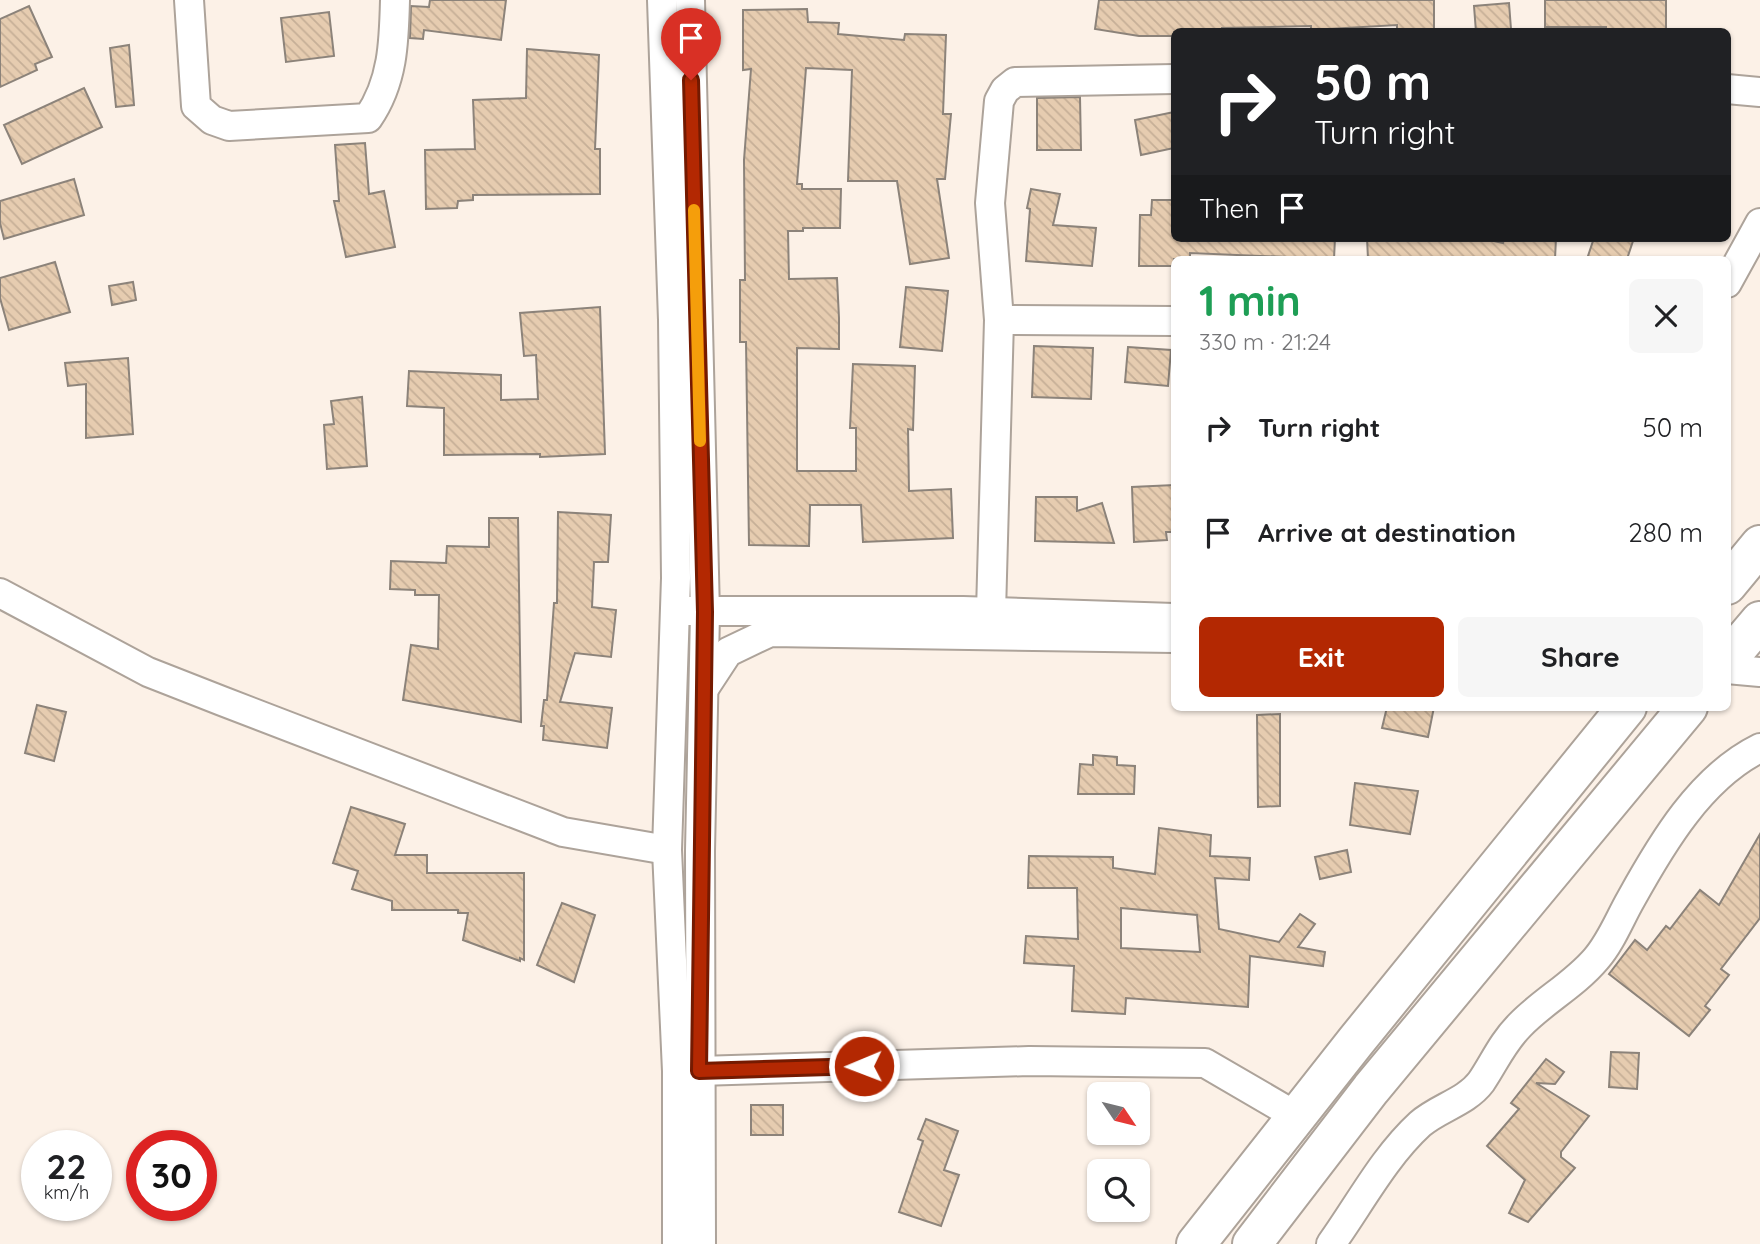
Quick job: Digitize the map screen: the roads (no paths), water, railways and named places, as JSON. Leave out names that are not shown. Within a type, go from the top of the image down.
[{"type":"highway","points":[[1731,580],[1760,545]]},
{"type":"highway","points":[[1731,655],[1760,621]]},
{"type":"highway","points":[[1196,1244],[1296,1116],[1624,711]]},
{"type":"highway","points":[[1252,1244],[1371,1089],[1685,711]]},
{"type":"street","points":[[190,0],[196,106],[212,120],[229,126],[368,118],[388,80],[395,0]]},
{"type":"street","points":[[662,0],[673,320],[675,611],[667,850],[677,1071],[677,1244]]},
{"type":"street","points":[[690,0],[705,612],[700,851],[701,1244]]},
{"type":"street","points":[[991,612],[999,320],[990,203],[999,101],[1004,90],[1015,82],[1171,79]]},
{"type":"street","points":[[1731,89],[1760,92]]},
{"type":"street","points":[[1731,276],[1760,223]]},
{"type":"street","points":[[999,320],[1171,321]]},
{"type":"street","points":[[0,593],[148,672],[234,706],[563,832],[667,850]]},
{"type":"street","points":[[675,611],[991,612],[1171,618]]},
{"type":"street","points":[[705,687],[728,652],[770,632],[1171,638]]},
{"type":"street","points":[[1731,669],[1760,672]]},
{"type":"street","points":[[1331,1244],[1387,1163],[1420,1124],[1460,1100],[1480,1083],[1491,1060],[1520,1025],[1584,972],[1599,956],[1641,880],[1714,778],[1737,759],[1760,748]]},
{"type":"street","points":[[699,1071],[1028,1061],[1205,1063],[1296,1116]]}]
